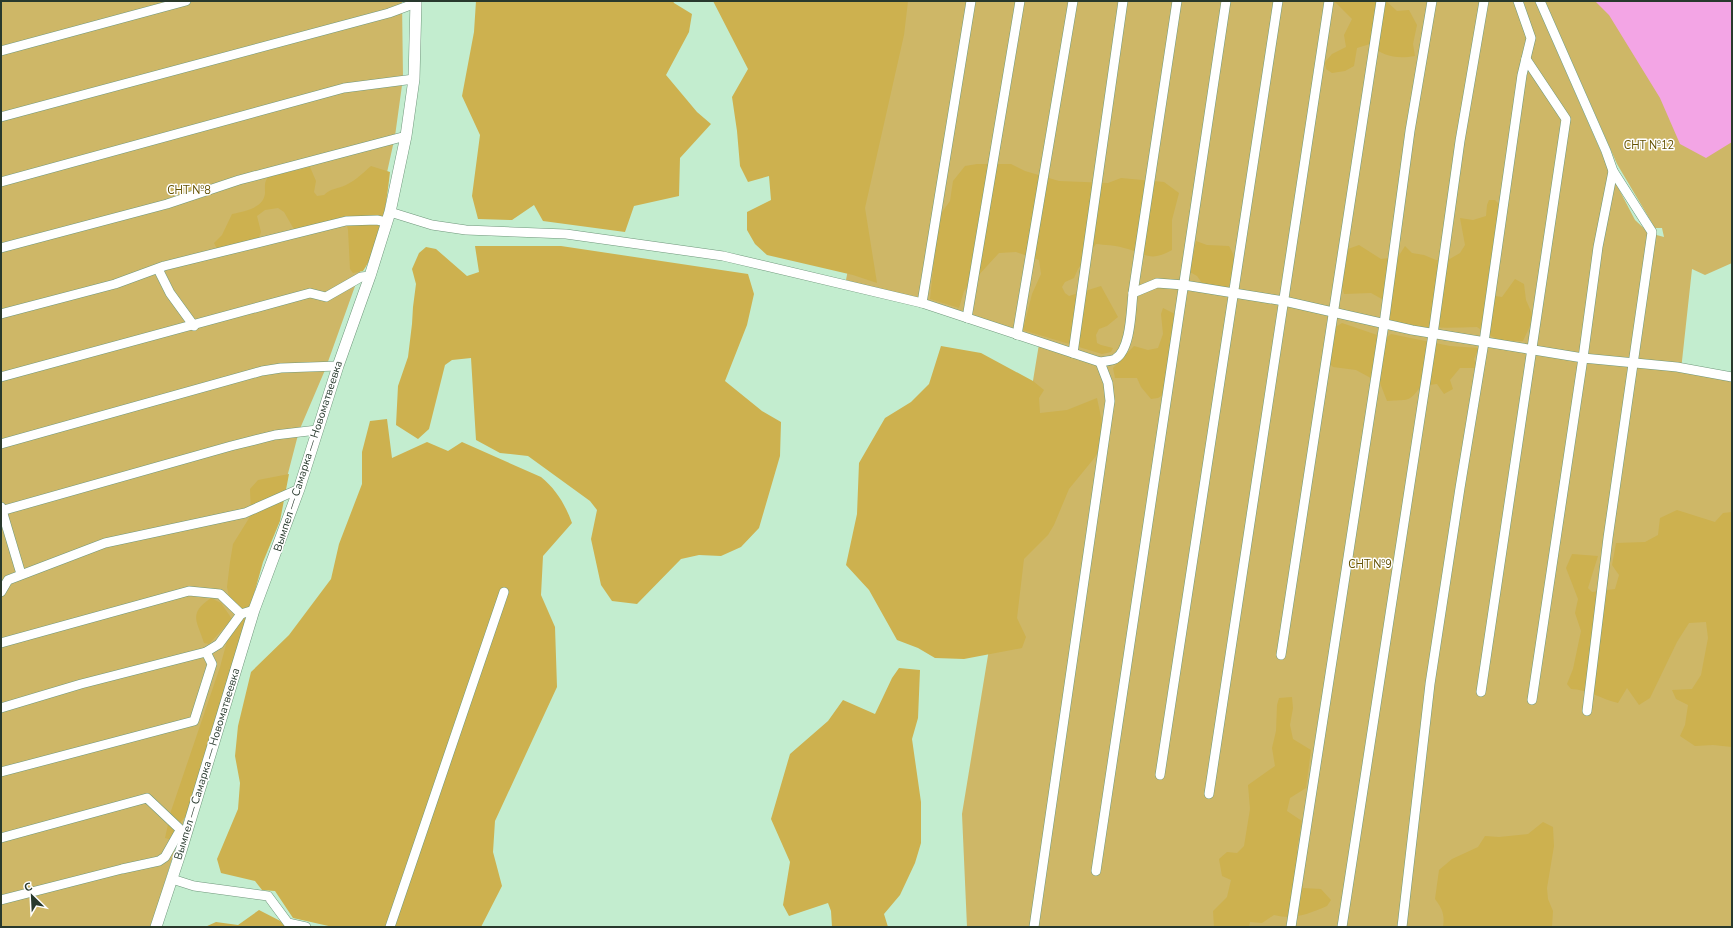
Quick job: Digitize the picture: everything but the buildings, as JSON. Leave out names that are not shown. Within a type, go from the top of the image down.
[{"type":"main road","name":"Вымпел — Самарка — Новоматвеевка","points":[[156,927],[254,610],[299,490],[317,430],[370,276],[388,217],[406,136],[414,79],[416,2]]},
{"type":"street","points":[[1,51],[186,1]]},
{"type":"street","points":[[922,303],[971,1]]},
{"type":"street","points":[[967,318],[1020,1]]},
{"type":"street","points":[[1017,335],[1073,1]]},
{"type":"street","points":[[1073,353],[1123,1]]},
{"type":"street","points":[[1,314],[115,284],[158,268],[346,221],[377,220],[388,217],[466,230],[566,234],[723,256],[922,303],[1100,362],[1114,360],[1121,354],[1126,344],[1177,1]]},
{"type":"street","points":[[1096,871],[1226,1]]},
{"type":"street","points":[[1160,775],[1278,1]]},
{"type":"street","points":[[1209,794],[1329,1]]},
{"type":"street","points":[[1281,654],[1381,1]]},
{"type":"street","points":[[1291,927],[1384,324],[1410,131],[1432,1]]},
{"type":"street","points":[[1342,927],[1433,334],[1460,141],[1484,1]]},
{"type":"street","points":[[1402,927],[1430,684],[1484,342],[1526,59],[1531,38],[1518,1]]},
{"type":"street","points":[[1540,1],[1606,151],[1612,171],[1652,232],[1608,538],[1587,711]]},
{"type":"street","points":[[1,117],[389,13],[416,2]]},
{"type":"street","points":[[1481,692],[1566,119],[1526,59]]},
{"type":"street","points":[[1,182],[344,88],[414,79]]},
{"type":"street","points":[[1,248],[167,204],[239,180],[406,136]]},
{"type":"street","points":[[1532,700],[1584,358],[1598,247],[1612,171]]},
{"type":"street","points":[[158,268],[170,293],[194,326]]},
{"type":"street","points":[[1,377],[194,326],[310,293],[326,296],[361,276],[370,276]]},
{"type":"street","points":[[1133,293],[1157,283],[1234,292],[1284,301],[1433,334],[1584,358],[1677,367],[1732,377]]},
{"type":"street","points":[[1034,927],[1110,401],[1108,382],[1100,362]]},
{"type":"street","points":[[1,444],[262,371],[282,368],[338,366]]},
{"type":"street","points":[[21,574],[1,510],[231,446],[276,436],[317,430]]},
{"type":"street","points":[[1,592],[5,580],[105,543],[245,513],[299,490]]},
{"type":"street","points":[[1,643],[189,591],[220,594],[241,614]]},
{"type":"street","points":[[390,927],[504,592]]},
{"type":"street","points":[[1,708],[81,684],[206,652],[219,644],[241,614],[254,610]]},
{"type":"street","points":[[1,772],[194,722],[212,664],[206,652]]},
{"type":"street","points":[[1,838],[147,798],[185,832]]},
{"type":"street","points":[[1,900],[159,861],[165,856],[178,834],[185,832]]},
{"type":"street","points":[[172,879],[194,886],[268,896],[288,923],[306,927]]},
{"type":"green space","name":"СНТ №8","points":[[1,1],[402,1],[403,78],[395,136],[379,209],[359,275],[325,370],[299,431],[285,485],[247,600],[182,827],[151,927],[1,927]]},
{"type":"green space","name":"СНТ №9","points":[[899,1],[1535,1],[1609,170],[1635,220],[1649,233],[1664,237],[1662,228],[1655,228],[1617,164],[1545,1],[1732,1],[1732,263],[1705,275],[1692,269],[1681,370],[1732,380],[1732,927],[967,927],[962,814],[1040,338],[846,280]]},
{"type":"shaded area","points":[[476,1],[673,1],[692,14],[689,32],[666,75],[697,112],[711,124],[680,158],[679,196],[634,206],[625,232],[543,221],[534,205],[512,220],[478,219],[472,196],[480,135],[462,96],[474,32]]},
{"type":"shaded area","points":[[713,1],[908,1],[904,35],[865,208],[877,283],[853,275],[767,255],[755,244],[747,230],[747,212],[771,200],[769,176],[748,182],[740,166],[732,97],[748,69]]},
{"type":"shaded area","points":[[1334,1],[1386,1],[1397,11],[1409,10],[1417,25],[1413,44],[1415,56],[1391,56],[1380,52],[1370,44],[1357,48],[1354,66],[1345,71],[1332,73],[1326,69],[1325,62],[1332,54],[1346,47],[1344,35],[1352,19]]},
{"type":"shaded area","points":[[1595,1],[1732,1],[1732,142],[1706,158],[1680,144],[1660,98],[1609,15]]},
{"type":"shaded area","points":[[977,164],[1011,164],[1025,171],[1059,181],[1108,183],[1121,178],[1164,182],[1179,193],[1172,220],[1172,250],[1158,256],[1148,256],[1121,247],[1096,244],[1078,269],[1074,278],[1065,282],[1062,287],[1065,293],[1069,296],[1101,286],[1118,317],[1107,326],[1099,329],[1096,335],[1097,343],[1113,348],[1111,352],[1102,354],[1023,330],[1032,294],[1041,274],[1039,260],[1016,252],[999,253],[964,291],[959,308],[930,299],[936,241],[942,212],[950,201],[953,181],[965,166]]},
{"type":"shaded area","points":[[371,166],[390,172],[385,211],[379,236],[375,248],[363,271],[353,273],[350,269],[348,230],[345,216],[295,231],[284,212],[278,208],[265,210],[257,216],[261,232],[259,238],[217,249],[214,243],[222,235],[232,214],[253,208],[264,198],[265,183],[268,177],[310,167],[316,181],[314,192],[317,196],[324,195],[329,191],[350,183]]},
{"type":"shaded area","points":[[1489,200],[1495,200],[1500,205],[1487,286],[1495,296],[1502,297],[1515,279],[1524,284],[1526,300],[1532,314],[1530,326],[1523,341],[1498,339],[1477,327],[1442,328],[1397,324],[1386,321],[1391,304],[1371,293],[1344,294],[1342,287],[1348,249],[1359,245],[1381,259],[1398,257],[1405,246],[1412,253],[1424,255],[1436,260],[1448,260],[1460,253],[1465,245],[1460,218],[1473,220],[1486,216]]},
{"type":"shaded area","points":[[1196,241],[1207,245],[1229,246],[1235,262],[1234,271],[1228,288],[1202,283],[1197,276],[1190,272]]},
{"type":"shaded area","points":[[475,246],[561,246],[748,274],[754,294],[747,325],[725,381],[762,411],[781,422],[780,456],[759,528],[741,547],[721,556],[699,555],[681,559],[637,604],[612,601],[601,585],[591,539],[597,510],[590,501],[528,456],[500,453],[476,440],[471,358],[452,360],[445,365],[429,429],[418,439],[396,425],[398,386],[408,357],[412,324],[416,284],[412,269],[419,253],[426,247],[436,249],[467,276],[479,272]]},
{"type":"shaded area","points":[[1163,308],[1175,314],[1166,393],[1158,398],[1151,399],[1141,387],[1137,378],[1115,378],[1113,368],[1134,346],[1148,350],[1158,348],[1163,334],[1161,314]]},
{"type":"shaded area","points":[[1342,323],[1386,338],[1391,334],[1450,346],[1479,348],[1474,359],[1478,368],[1460,368],[1450,380],[1453,389],[1444,394],[1437,384],[1421,386],[1413,396],[1407,400],[1387,401],[1380,383],[1356,370],[1333,367],[1329,363],[1334,328]]},
{"type":"shaded area","points":[[941,346],[981,353],[1033,381],[1044,390],[1039,398],[1040,413],[1067,410],[1097,398],[1105,436],[1096,456],[1069,489],[1054,525],[1048,535],[1024,559],[1017,618],[1026,637],[1022,648],[964,659],[935,658],[918,648],[897,640],[869,590],[846,565],[857,514],[859,463],[885,418],[911,402],[929,384]]},
{"type":"shaded area","points":[[387,419],[392,458],[427,442],[448,451],[462,442],[541,477],[560,498],[572,523],[543,556],[541,595],[555,627],[557,687],[495,821],[493,852],[502,886],[481,927],[333,927],[293,918],[275,891],[262,890],[255,881],[221,873],[217,859],[238,809],[240,783],[235,756],[238,726],[251,672],[289,635],[331,579],[339,544],[362,484],[362,452],[370,421]]},
{"type":"shaded area","points":[[289,474],[280,521],[263,562],[239,648],[188,815],[181,821],[172,840],[165,838],[171,811],[220,667],[236,608],[229,597],[227,587],[233,544],[251,515],[250,489],[258,480]]},
{"type":"shaded area","points":[[1677,510],[1715,522],[1723,513],[1732,512],[1732,747],[1713,745],[1695,746],[1680,736],[1685,725],[1688,705],[1676,699],[1672,690],[1692,689],[1701,675],[1708,638],[1706,622],[1689,623],[1677,642],[1650,698],[1639,705],[1627,688],[1618,703],[1588,692],[1571,689],[1567,684],[1573,669],[1581,631],[1575,613],[1578,599],[1566,568],[1572,554],[1598,556],[1588,588],[1592,592],[1615,589],[1619,575],[1612,565],[1616,543],[1645,542],[1658,535],[1660,518]]},
{"type":"shaded area","points":[[211,598],[221,603],[232,619],[209,644],[204,643],[196,619],[199,609]]},
{"type":"shaded area","points":[[899,668],[920,670],[918,718],[912,739],[921,802],[921,843],[915,863],[900,895],[884,914],[888,927],[832,927],[831,911],[828,903],[789,916],[783,905],[790,862],[771,819],[790,754],[828,721],[843,700],[875,714],[892,678]]},
{"type":"shaded area","points":[[1292,697],[1293,708],[1290,725],[1293,739],[1311,750],[1306,788],[1290,798],[1287,811],[1302,821],[1297,849],[1303,888],[1321,889],[1331,900],[1327,906],[1314,911],[1288,917],[1274,915],[1262,923],[1250,922],[1249,927],[1214,927],[1213,911],[1227,897],[1231,880],[1222,876],[1219,859],[1227,852],[1237,853],[1244,846],[1250,809],[1248,785],[1275,766],[1272,748],[1276,731],[1277,705],[1279,698]]},
{"type":"shaded area","points":[[1543,822],[1553,827],[1554,846],[1547,888],[1548,899],[1553,911],[1552,927],[1443,927],[1444,919],[1442,912],[1435,899],[1439,870],[1452,859],[1478,847],[1485,836],[1499,837],[1528,834]]},
{"type":"shaded area","points":[[259,910],[292,927],[205,927],[216,922],[238,925]]},
{"type":"park label","name":"СНТ №12","points":[[1649,145]]}]
